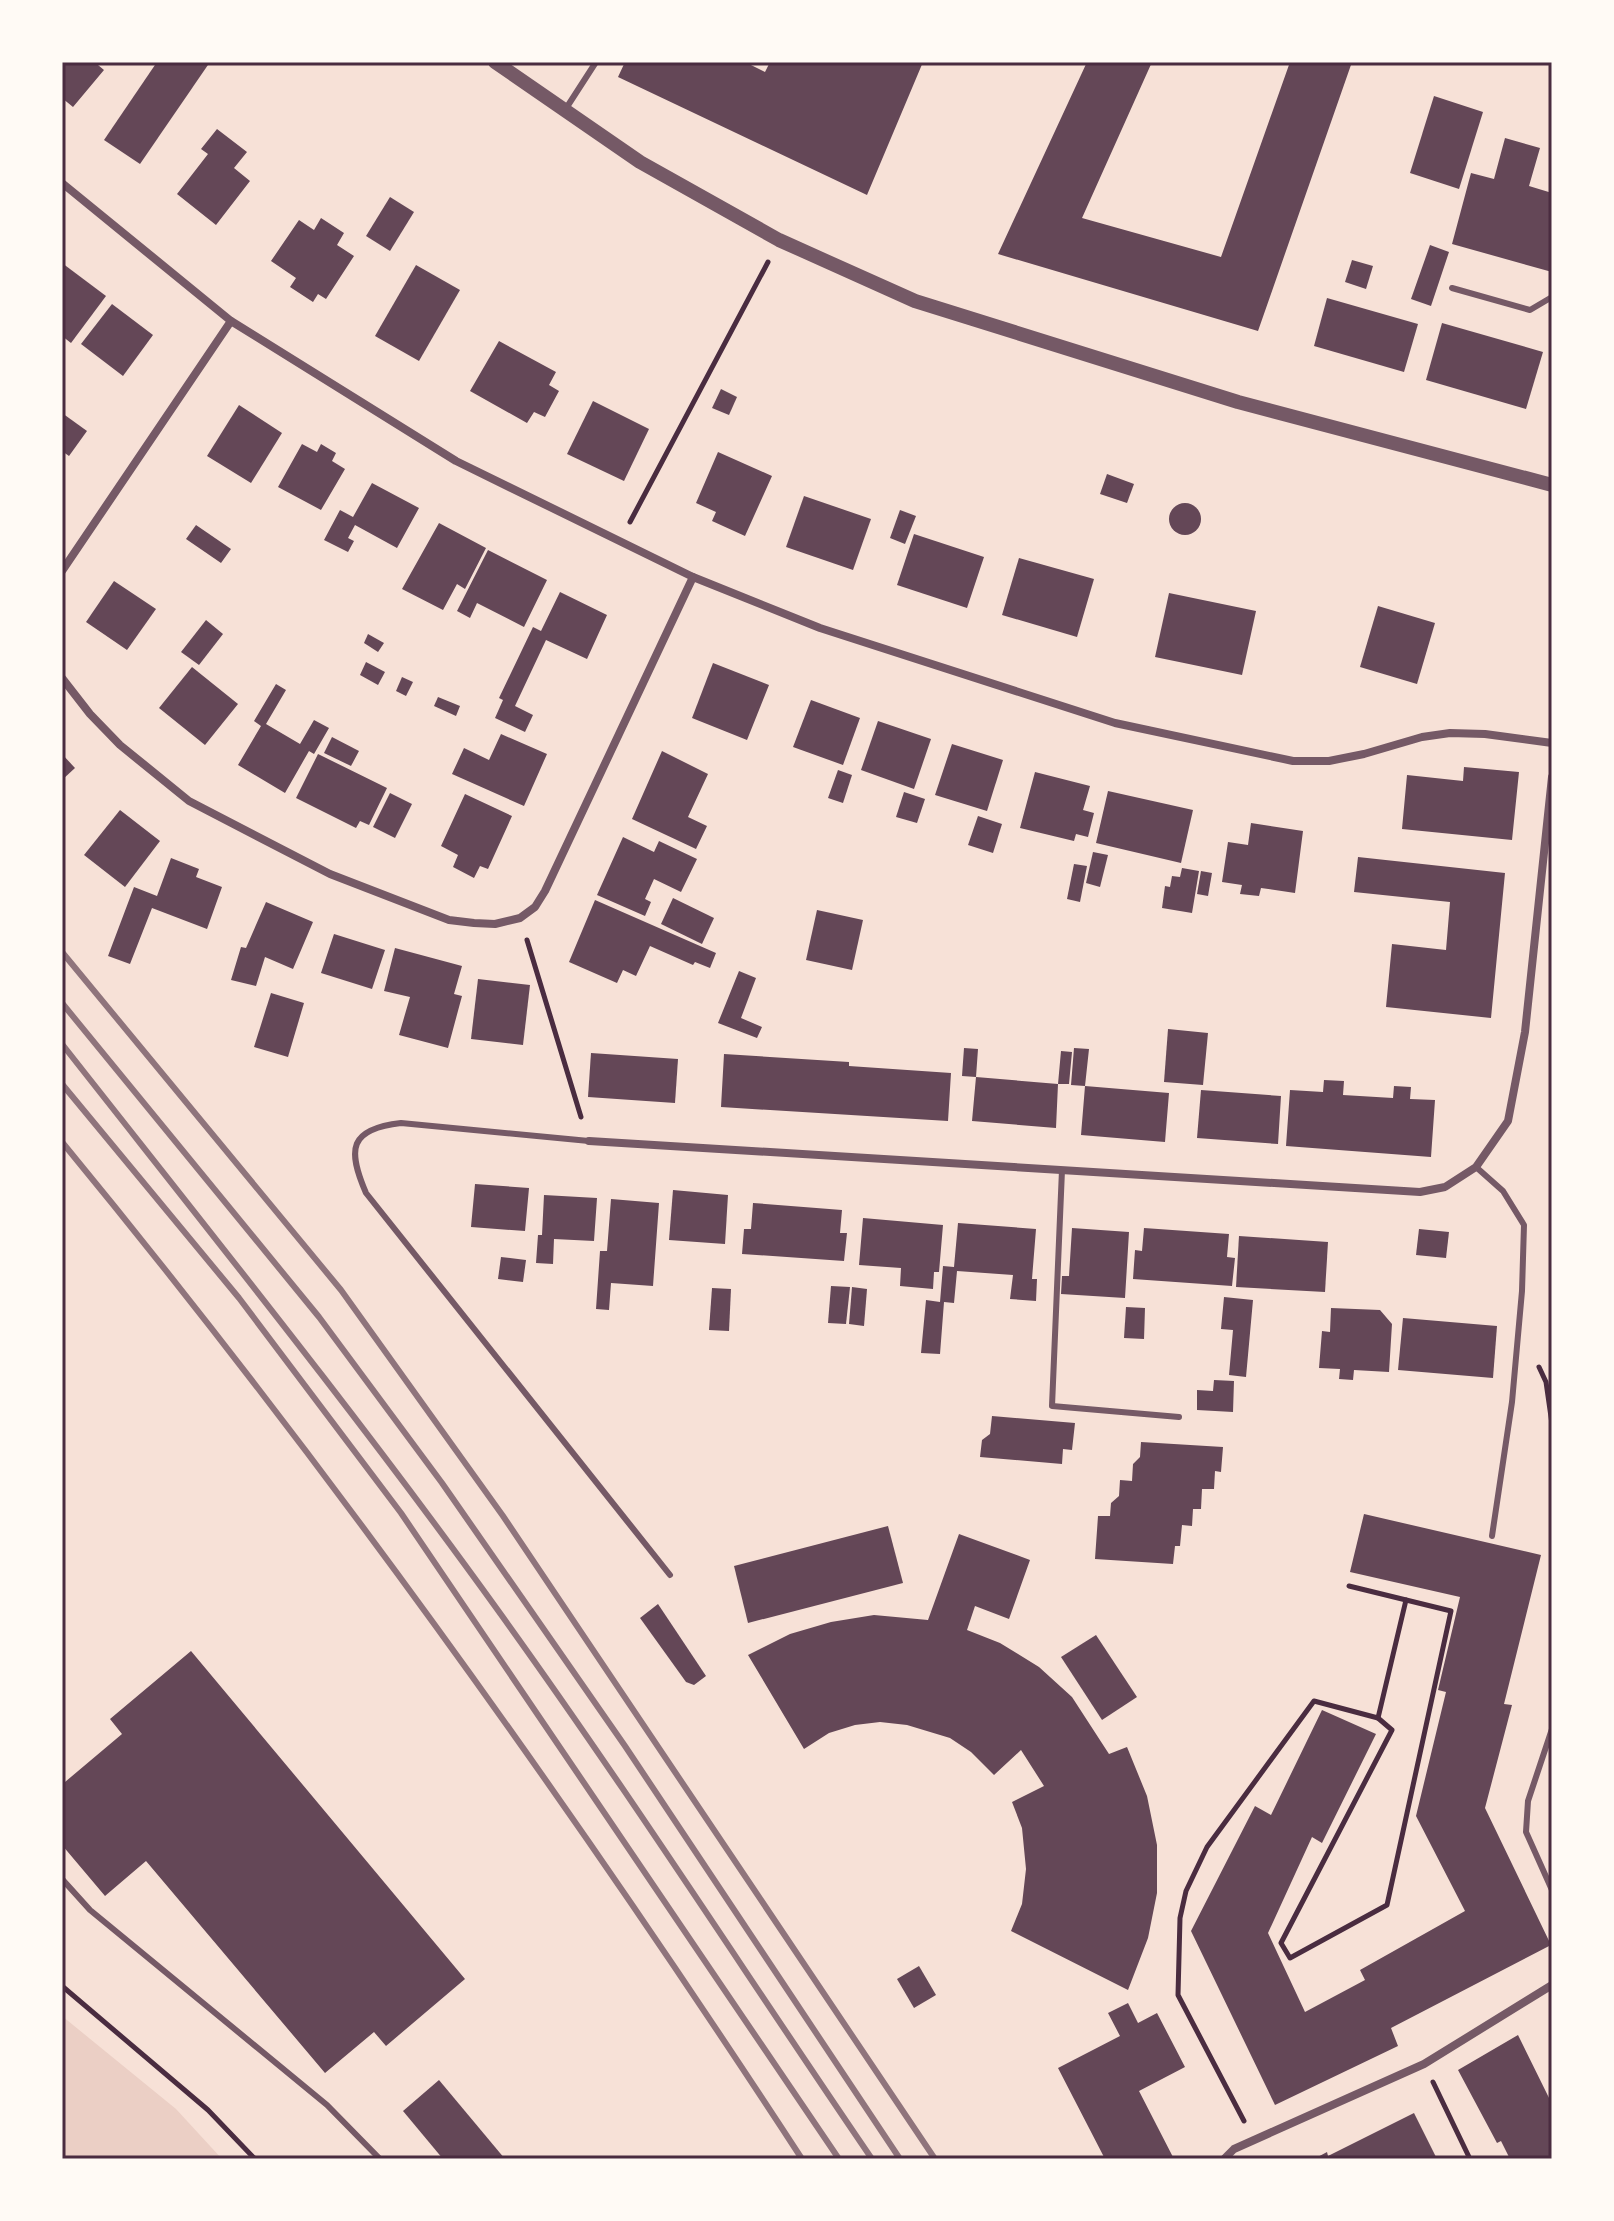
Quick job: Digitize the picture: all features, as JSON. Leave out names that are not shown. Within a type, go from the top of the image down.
[{"type":"street","points":[[495,62],[640,162],[779,240],[915,301],[1238,402],[1552,485]]},
{"type":"street","points":[[62,183],[231,321],[456,461],[693,577],[834,632],[1115,723],[1293,761],[1329,761],[1422,737],[1450,733],[1485,734],[1552,743]]},
{"type":"street","points":[[62,571],[231,321]]},
{"type":"street","points":[[62,678],[120,745],[189,801],[330,874],[449,920],[495,924],[520,918],[535,907],[545,891],[693,577]]},
{"type":"street","points":[[589,1141],[1420,1192],[1445,1187],[1476,1167],[1508,1121],[1519,1073],[1552,777]]},
{"type":"street","points":[[1224,2159],[1234,2149],[1254,2139],[1424,2064],[1552,1985]]},
{"type":"lane","points":[[565,110],[596,62]]},
{"type":"lane","points":[[1452,288],[1530,310],[1552,297]]},
{"type":"lane","points":[[589,1141],[401,1123],[363,1133],[354,1155],[356,1170],[366,1193],[670,1575]]},
{"type":"lane","points":[[1476,1167],[1503,1191],[1524,1225],[1512,1402],[1492,1536]]},
{"type":"lane","points":[[1062,1170],[1052,1406],[1179,1417]]},
{"type":"lane","points":[[1552,1729],[1528,1801],[1526,1832],[1552,1890]]},
{"type":"lane","points":[[62,1879],[90,1910],[327,2105],[380,2159]]},
{"type":"path","points":[[619,543],[779,240]]},
{"type":"path","points":[[520,918],[589,1141]]},
{"type":"path","points":[[1552,1286],[1552,1303]]},
{"type":"path","points":[[1517,1351],[1534,1358],[1546,1382],[1552,1424]]},
{"type":"path","points":[[1254,2139],[1178,1995],[1180,1918],[1186,1891],[1207,1847],[1314,1701],[1378,1718],[1392,1730],[1281,1943],[1290,1958],[1387,1905],[1451,1611],[1349,1586]]},
{"type":"path","points":[[1378,1718],[1406,1600]]},
{"type":"path","points":[[62,1986],[208,2110],[255,2159]]},
{"type":"path","points":[[1424,2064],[1470,2159]]},
{"type":"shaded area","points":[[62,2016],[176,2109],[222,2159],[62,2159]]},
{"type":"building","points":[[62,62],[100,62],[98,65],[104,70],[73,107],[62,98]]},
{"type":"building","points":[[157,62],[210,62],[140,164],[104,140]]},
{"type":"building","points":[[625,62],[745,62],[765,72],[770,62],[923,62],[867,195],[618,77]]},
{"type":"building","points":[[1087,62],[1152,62],[1082,218],[1221,257],[1290,62],[1352,62],[1258,331],[998,254]]},
{"type":"building","points":[[1434,96],[1483,112],[1459,189],[1410,173]]},
{"type":"building","points":[[217,129],[247,152],[234,168],[250,181],[216,225],[177,194],[208,154],[201,149]]},
{"type":"building","points":[[1505,138],[1540,148],[1529,186],[1552,193],[1552,272],[1452,244],[1471,173],[1494,179]]},
{"type":"building","points":[[390,197],[414,212],[390,251],[366,236]]},
{"type":"building","points":[[321,218],[344,233],[337,245],[354,256],[326,299],[318,294],[313,302],[290,287],[296,278],[271,261],[299,220],[314,230]]},
{"type":"building","points":[[1430,245],[1449,252],[1431,306],[1411,299]]},
{"type":"building","points":[[1352,260],[1373,266],[1366,289],[1345,282]]},
{"type":"building","points":[[62,263],[106,296],[71,343],[62,336]]},
{"type":"building","points":[[416,265],[460,290],[419,361],[375,336]]},
{"type":"building","points":[[1327,298],[1418,324],[1404,372],[1314,346]]},
{"type":"building","points":[[112,304],[153,335],[123,376],[81,344]]},
{"type":"building","points":[[1442,323],[1543,352],[1526,409],[1426,380]]},
{"type":"building","points":[[499,341],[556,372],[549,385],[559,391],[545,417],[534,412],[527,423],[470,391]]},
{"type":"building","points":[[721,389],[737,397],[729,415],[712,408]]},
{"type":"building","points":[[593,401],[649,429],[624,481],[567,454]]},
{"type":"building","points":[[239,405],[282,433],[251,483],[207,456]]},
{"type":"building","points":[[62,413],[87,431],[69,456],[62,451]]},
{"type":"building","points":[[302,444],[317,452],[321,444],[336,453],[332,461],[345,469],[321,510],[278,487]]},
{"type":"building","points":[[718,452],[772,476],[745,536],[712,521],[716,512],[696,503]]},
{"type":"building","points":[[1107,474],[1134,484],[1127,503],[1100,494]]},
{"type":"building","points":[[372,483],[419,508],[397,548],[355,525],[348,538],[354,541],[348,552],[324,540],[340,510],[353,517]]},
{"type":"building","points":[[804,496],[871,519],[853,570],[786,547]]},
{"type":"building","points":[[1185,503],[1196,508],[1201,519],[1196,530],[1185,535],[1174,530],[1169,519],[1174,508]]},
{"type":"building","points":[[900,510],[916,516],[905,544],[890,538]]},
{"type":"building","points":[[439,523],[486,548],[465,589],[457,584],[443,610],[402,589]]},
{"type":"building","points":[[196,525],[231,549],[221,563],[186,539]]},
{"type":"building","points":[[914,534],[984,557],[967,608],[897,585]]},
{"type":"building","points":[[488,550],[547,580],[524,627],[477,603],[470,618],[457,611]]},
{"type":"building","points":[[1019,558],[1094,579],[1077,637],[1002,615]]},
{"type":"building","points":[[114,581],[156,609],[127,650],[86,622]]},
{"type":"building","points":[[560,592],[607,615],[587,659],[546,640],[515,706],[533,715],[525,732],[495,718],[503,700],[499,698],[533,627],[541,631]]},
{"type":"building","points":[[1169,593],[1256,611],[1242,675],[1155,657]]},
{"type":"building","points":[[1378,606],[1435,623],[1417,684],[1360,667]]},
{"type":"building","points":[[206,620],[223,634],[199,665],[181,652]]},
{"type":"building","points":[[368,634],[384,643],[378,652],[364,643]]},
{"type":"building","points":[[366,662],[385,672],[378,685],[360,675]]},
{"type":"building","points":[[713,663],[769,685],[747,740],[692,718]]},
{"type":"building","points":[[192,667],[238,704],[205,745],[159,708]]},
{"type":"building","points":[[402,677],[413,682],[406,696],[396,691]]},
{"type":"building","points":[[276,684],[286,690],[266,724],[300,744],[314,720],[329,728],[314,754],[309,751],[285,793],[238,765],[261,726],[254,721]]},
{"type":"building","points":[[438,697],[460,706],[456,716],[434,706]]},
{"type":"building","points":[[811,700],[860,718],[843,765],[793,747]]},
{"type":"building","points":[[878,721],[931,739],[914,789],[861,770]]},
{"type":"building","points":[[501,734],[547,754],[524,806],[452,774],[464,748],[489,760]]},
{"type":"building","points":[[332,737],[359,751],[351,766],[324,753]]},
{"type":"building","points":[[952,744],[1003,760],[987,811],[935,795]]},
{"type":"building","points":[[662,751],[708,774],[688,817],[707,826],[696,849],[632,819]]},
{"type":"building","points":[[62,754],[75,768],[62,780]]},
{"type":"building","points":[[318,754],[387,788],[369,825],[360,821],[356,828],[296,798]]},
{"type":"building","points":[[1464,767],[1519,772],[1512,840],[1402,829],[1407,775],[1463,781]]},
{"type":"building","points":[[838,770],[852,775],[843,803],[828,798]]},
{"type":"building","points":[[1035,772],[1090,786],[1083,810],[1094,813],[1088,837],[1076,834],[1074,841],[1020,828]]},
{"type":"building","points":[[1108,791],[1193,810],[1181,863],[1096,843]]},
{"type":"building","points":[[904,792],[925,799],[917,823],[896,817]]},
{"type":"building","points":[[390,793],[412,804],[395,838],[373,827]]},
{"type":"building","points":[[465,794],[512,816],[488,869],[480,866],[474,878],[453,867],[458,855],[441,846]]},
{"type":"building","points":[[120,810],[160,841],[125,887],[84,855]]},
{"type":"building","points":[[978,816],[1002,824],[993,853],[968,845]]},
{"type":"building","points":[[1251,823],[1303,831],[1295,893],[1261,888],[1259,896],[1240,894],[1242,885],[1222,882],[1228,842],[1248,845]]},
{"type":"building","points":[[623,837],[654,852],[659,841],[697,859],[681,892],[654,879],[645,899],[651,902],[645,916],[597,895]]},
{"type":"building","points":[[1093,852],[1108,855],[1100,887],[1086,883]]},
{"type":"building","points":[[1358,857],[1505,873],[1491,1018],[1386,1007],[1392,944],[1446,950],[1450,902],[1354,892]]},
{"type":"building","points":[[171,858],[199,869],[196,877],[222,887],[207,929],[152,908],[130,964],[108,956],[134,887],[157,896]]},
{"type":"building","points":[[1074,864],[1087,866],[1080,902],[1067,899]]},
{"type":"building","points":[[1182,868],[1199,871],[1192,913],[1162,908],[1165,886],[1170,887],[1172,876],[1180,877]]},
{"type":"building","points":[[1201,871],[1212,873],[1208,896],[1197,894]]},
{"type":"building","points":[[673,898],[714,918],[702,944],[661,924]]},
{"type":"building","points":[[595,900],[716,953],[710,968],[695,962],[693,965],[650,946],[636,976],[623,970],[617,983],[569,962]]},
{"type":"building","points":[[266,902],[313,922],[293,969],[265,957],[256,986],[231,980],[241,947],[246,948]]},
{"type":"building","points":[[817,910],[863,920],[852,970],[806,960]]},
{"type":"building","points":[[334,934],[385,950],[372,989],[321,973]]},
{"type":"building","points":[[395,948],[462,966],[454,994],[462,996],[448,1048],[399,1035],[410,997],[384,991]]},
{"type":"building","points":[[739,971],[756,978],[741,1018],[762,1027],[757,1038],[718,1023]]},
{"type":"building","points":[[478,979],[530,985],[523,1045],[471,1039]]},
{"type":"building","points":[[271,993],[304,1003],[288,1057],[254,1047]]},
{"type":"building","points":[[1168,1029],[1208,1033],[1203,1085],[1164,1082]]},
{"type":"building","points":[[964,1048],[978,1049],[976,1077],[962,1076]]},
{"type":"building","points":[[1074,1048],[1089,1049],[1085,1086],[1071,1085]]},
{"type":"building","points":[[1061,1051],[1072,1052],[1069,1084],[1058,1084]]},
{"type":"building","points":[[591,1053],[678,1059],[675,1103],[588,1097]]},
{"type":"building","points":[[724,1054],[849,1062],[849,1066],[951,1073],[948,1121],[721,1107]]},
{"type":"building","points":[[976,1077],[1058,1084],[1056,1128],[972,1121]]},
{"type":"building","points":[[1324,1080],[1344,1081],[1343,1095],[1393,1098],[1394,1086],[1411,1087],[1410,1099],[1435,1100],[1431,1157],[1286,1146],[1290,1090],[1323,1092]]},
{"type":"building","points":[[1085,1086],[1169,1093],[1165,1142],[1081,1135]]},
{"type":"building","points":[[1201,1090],[1281,1096],[1278,1144],[1197,1138]]},
{"type":"building","points":[[475,1184],[529,1188],[525,1231],[471,1227]]},
{"type":"building","points":[[673,1190],[728,1195],[725,1244],[669,1240]]},
{"type":"building","points":[[544,1195],[597,1198],[594,1241],[554,1239],[553,1264],[536,1263],[538,1235],[542,1235]]},
{"type":"building","points":[[611,1199],[659,1203],[653,1286],[611,1283],[609,1310],[596,1309],[600,1251],[607,1251]]},
{"type":"building","points":[[753,1203],[842,1210],[840,1233],[847,1233],[844,1261],[742,1254],[744,1229],[751,1229]]},
{"type":"building","points":[[863,1218],[943,1225],[939,1272],[934,1272],[933,1289],[900,1286],[901,1268],[859,1265]]},
{"type":"building","points":[[958,1223],[1036,1229],[1032,1279],[1037,1279],[1036,1301],[1010,1299],[1013,1275],[957,1271],[954,1303],[944,1302],[940,1354],[921,1353],[926,1300],[940,1302],[943,1266],[954,1267]]},
{"type":"building","points":[[1072,1228],[1129,1232],[1125,1298],[1061,1294],[1062,1276],[1069,1276]]},
{"type":"building","points":[[1144,1228],[1229,1234],[1227,1257],[1235,1258],[1232,1286],[1133,1279],[1135,1250],[1142,1251]]},
{"type":"building","points":[[1419,1229],[1449,1232],[1446,1258],[1416,1255]]},
{"type":"building","points":[[1239,1236],[1328,1242],[1325,1292],[1236,1287]]},
{"type":"building","points":[[501,1257],[526,1260],[523,1282],[498,1279]]},
{"type":"building","points":[[831,1286],[850,1287],[846,1324],[828,1323]]},
{"type":"building","points":[[852,1287],[867,1289],[864,1326],[849,1324]]},
{"type":"building","points":[[712,1288],[731,1289],[729,1331],[709,1330]]},
{"type":"building","points":[[1224,1297],[1253,1300],[1246,1377],[1229,1375],[1233,1330],[1221,1329]]},
{"type":"building","points":[[1126,1307],[1145,1308],[1144,1339],[1124,1338]]},
{"type":"building","points":[[1331,1308],[1380,1310],[1392,1324],[1389,1372],[1354,1370],[1353,1380],[1339,1379],[1340,1369],[1319,1368],[1322,1331],[1330,1332]]},
{"type":"building","points":[[1403,1318],[1497,1326],[1493,1378],[1398,1370]]},
{"type":"building","points":[[1214,1380],[1234,1381],[1233,1412],[1197,1410],[1197,1390],[1213,1391]]},
{"type":"building","points":[[992,1416],[1075,1423],[1072,1450],[1063,1449],[1062,1464],[980,1457],[982,1440],[990,1434]]},
{"type":"building","points":[[1141,1442],[1223,1447],[1221,1472],[1215,1471],[1214,1489],[1202,1489],[1201,1509],[1193,1509],[1192,1526],[1182,1525],[1180,1546],[1175,1546],[1173,1564],[1095,1559],[1098,1516],[1110,1516],[1111,1503],[1119,1496],[1120,1480],[1132,1481],[1133,1464],[1140,1457]]},
{"type":"building","points":[[1364,1514],[1541,1555],[1504,1704],[1512,1705],[1485,1808],[1551,1945],[1391,2028],[1398,2046],[1275,2105],[1191,1931],[1255,1806],[1271,1815],[1322,1710],[1376,1734],[1322,1843],[1312,1837],[1268,1933],[1305,2012],[1365,1980],[1360,1970],[1465,1911],[1416,1816],[1446,1692],[1438,1690],[1460,1597],[1350,1572]]},
{"type":"building","points":[[888,1526],[903,1583],[748,1623],[734,1566]]},
{"type":"building","points":[[959,1534],[1030,1560],[1009,1619],[975,1606],[967,1630],[1000,1643],[1039,1667],[1072,1697],[1109,1754],[1127,1747],[1147,1796],[1157,1845],[1157,1893],[1148,1938],[1128,1990],[1011,1931],[1022,1904],[1026,1869],[1022,1828],[1012,1802],[1044,1786],[1021,1750],[994,1775],[971,1752],[950,1738],[907,1725],[880,1722],[829,1733],[804,1749],[748,1655],[790,1634],[831,1622],[874,1615],[928,1620]]},
{"type":"building","points":[[658,1604],[706,1676],[694,1685],[686,1682],[640,1618]]},
{"type":"building","points":[[1096,1635],[1137,1697],[1102,1720],[1061,1657]]},
{"type":"building","points":[[191,1651],[465,1979],[386,2046],[374,2032],[325,2073],[146,1861],[105,1896],[62,1845],[62,1779],[65,1782],[122,1734],[110,1719]]},
{"type":"building","points":[[919,1966],[936,1995],[914,2008],[897,1979]]},
{"type":"building","points":[[1128,2003],[1138,2023],[1157,2013],[1185,2067],[1139,2091],[1174,2159],[1105,2159],[1058,2068],[1120,2036],[1108,2013]]},
{"type":"building","points":[[1518,2035],[1552,2104],[1552,2159],[1510,2159],[1501,2141],[1497,2143],[1458,2070]]},
{"type":"building","points":[[439,2080],[505,2159],[443,2159],[403,2111]]},
{"type":"building","points":[[1414,2113],[1437,2159],[1314,2159],[1327,2152],[1328,2156]]},
{"type":"railway","points":[[62,952],[341,1290],[503,1516],[935,2159]]},
{"type":"railway","points":[[62,1003],[319,1317],[442,1483],[625,1746],[900,2159]]},
{"type":"railway","points":[[62,1044],[337,1395],[497,1609],[640,1814],[872,2159]]},
{"type":"railway","points":[[62,1084],[239,1298],[401,1513],[839,2159]]},
{"type":"railway","points":[[62,1142],[258,1388],[446,1640],[627,1897],[802,2159]]}]
